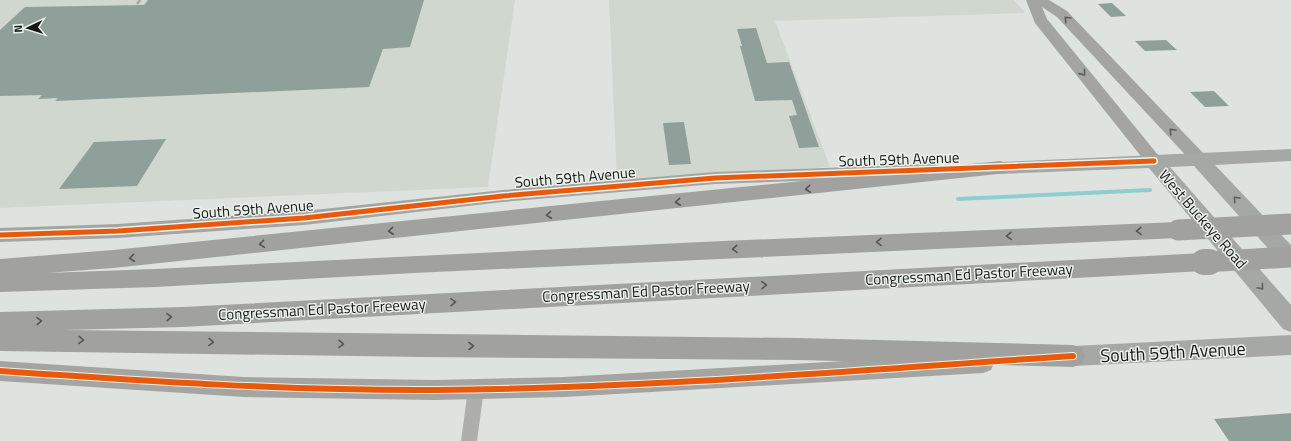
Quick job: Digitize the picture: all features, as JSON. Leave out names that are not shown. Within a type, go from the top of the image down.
[{"type":"highway","points":[[0,268],[129,258],[1000,168]]},
{"type":"highway","points":[[0,283],[144,279],[351,267],[850,243],[1291,224]]},
{"type":"highway","name":"Congressman Ed Pastor Freeway","points":[[0,322],[183,317],[1291,258]]},
{"type":"highway","points":[[0,340],[421,346],[806,349],[1073,356]]},
{"type":"main road","name":"West Buckeye Road","points":[[1033,0],[1040,20],[1154,161],[1291,322]]},
{"type":"main road","points":[[1040,0],[1062,14],[1291,258]]},
{"type":"main road","name":"South 59th Avenue","points":[[0,235],[118,231],[304,218],[503,196],[715,178],[1000,168],[1291,155]]},
{"type":"main road","name":"South 59th Avenue","points":[[0,371],[244,387],[358,390],[476,389],[564,387],[755,377],[1073,356],[1114,356],[1291,345]]},
{"type":"street","points":[[469,441],[476,389]]},
{"type":"shaded area","points":[[0,0],[515,0],[488,187],[0,208]]},
{"type":"shaded area","points":[[609,0],[1014,0],[1025,13],[775,21],[830,167],[617,180]]},
{"type":"building","points":[[148,0],[424,0],[410,47],[383,49],[369,87],[55,101],[58,98],[38,99],[42,95],[0,96],[0,30],[25,7],[144,5]]},
{"type":"building","points":[[1112,3],[1126,16],[1111,17],[1098,4]]},
{"type":"building","points":[[756,28],[767,63],[789,62],[819,147],[799,148],[789,116],[797,115],[792,100],[755,101],[740,46],[742,46],[737,29]]},
{"type":"building","points":[[1166,40],[1177,50],[1145,51],[1135,41]]},
{"type":"building","points":[[1214,91],[1229,106],[1205,107],[1190,92]]},
{"type":"building","points":[[684,122],[691,164],[669,165],[663,123]]},
{"type":"building","points":[[166,139],[137,186],[59,189],[94,142]]},
{"type":"building","points":[[1291,413],[1291,441],[1229,441],[1214,419]]},
{"type":"waterway","points":[[958,199],[1150,190]]},
{"type":"railway","points":[[137,4],[140,0]]},
{"type":"cycle path","points":[[0,235],[118,231],[304,218],[503,196],[715,178],[1154,161]]},
{"type":"cycle path","points":[[0,371],[244,387],[435,390],[564,387],[755,377],[1073,356]]}]
